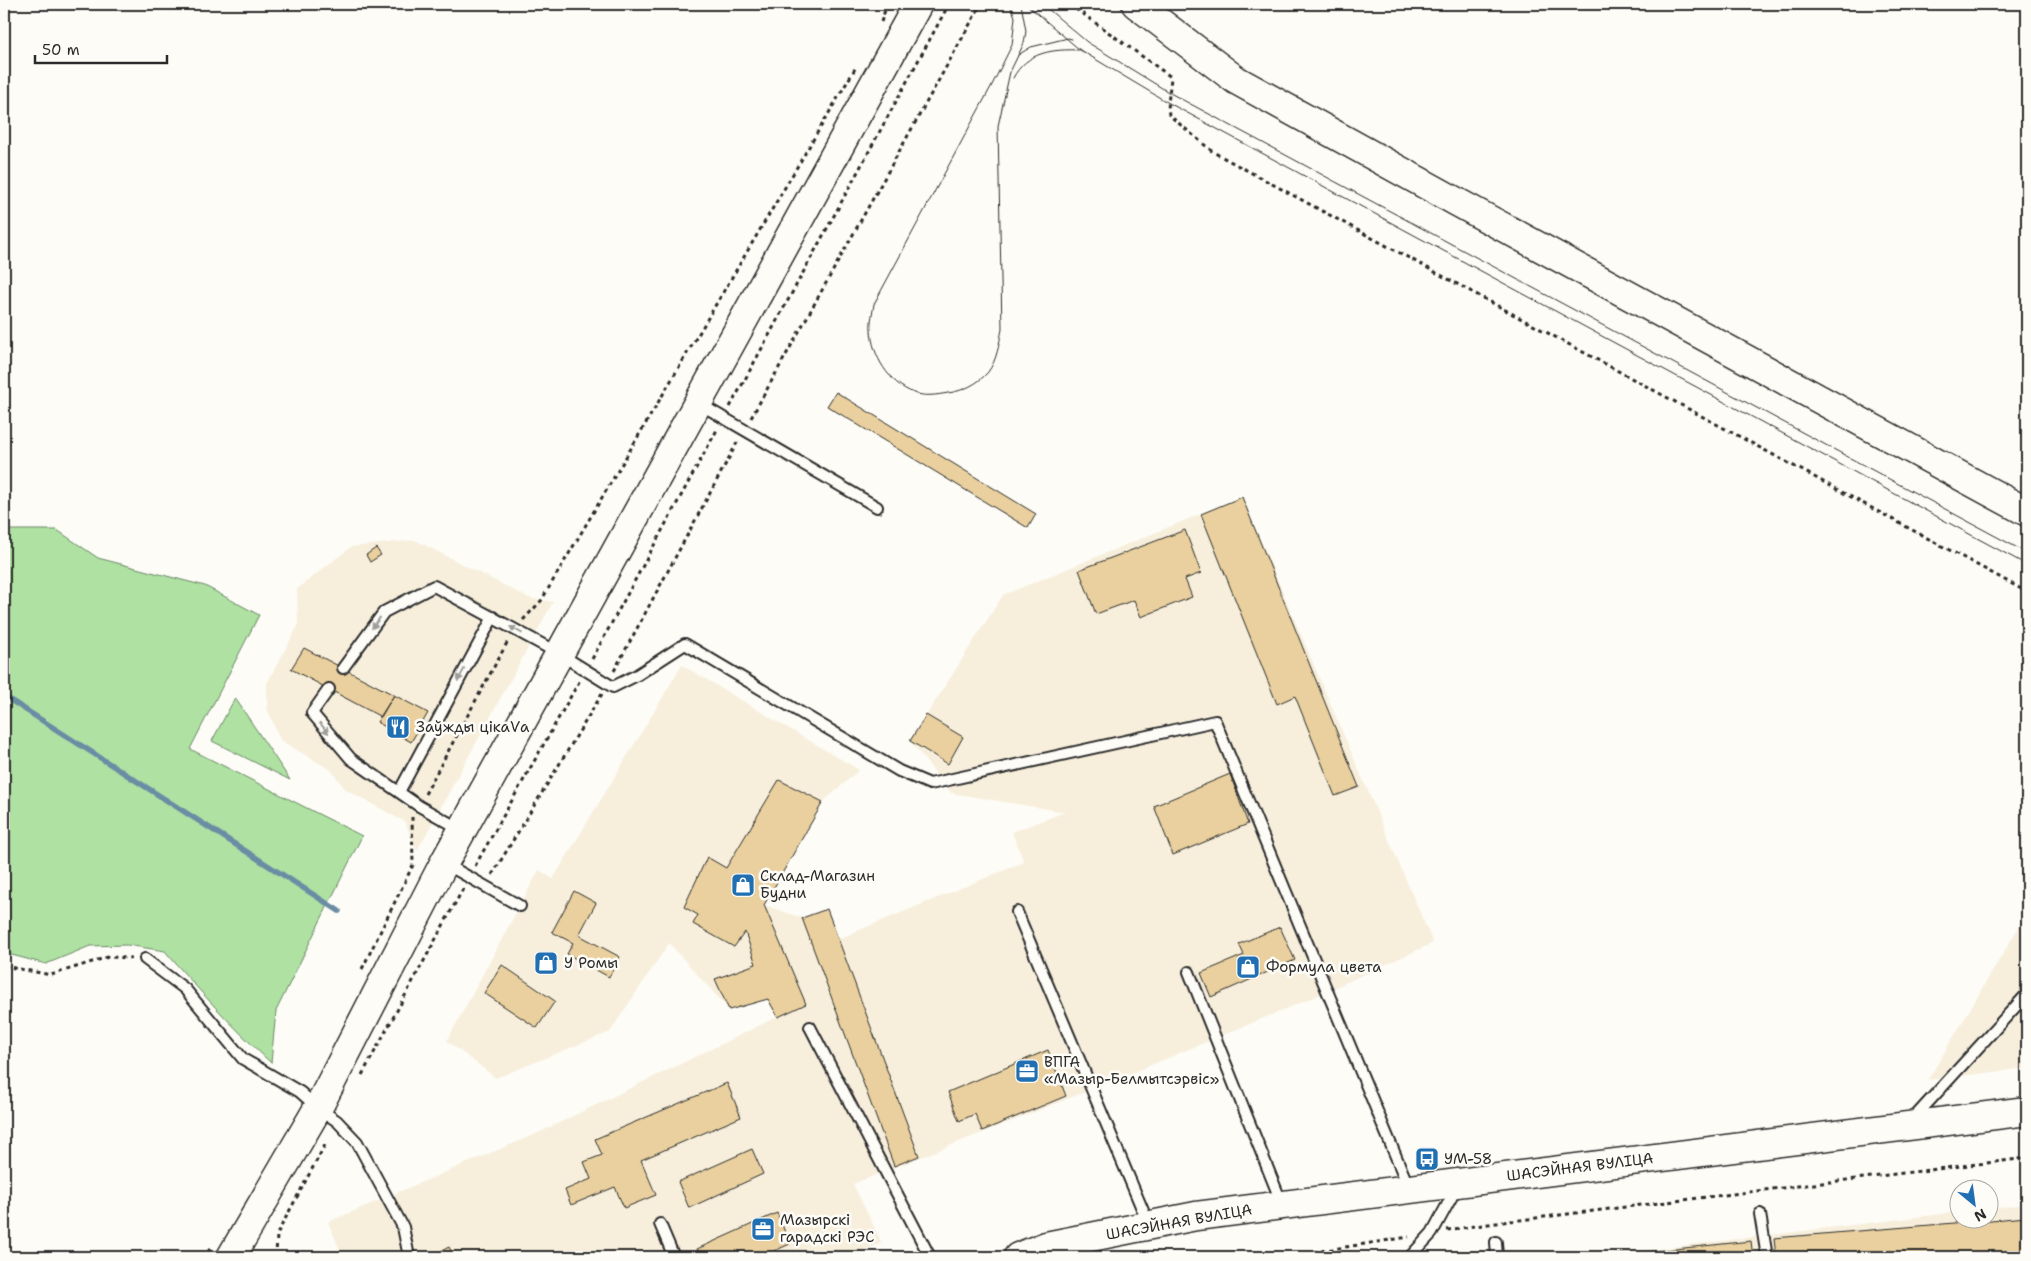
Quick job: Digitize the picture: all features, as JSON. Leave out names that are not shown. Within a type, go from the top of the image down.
[{"type":"main road","points":[[222,1250],[328,1115],[444,863],[558,653],[918,4]]},
{"type":"main road","points":[[1136,4],[1236,80],[2027,512]]},
{"type":"main road","name":"ШАСЭЙНАЯ ВУЛІЦА","points":[[1018,1257],[1046,1246],[1196,1216],[2027,1110]]},
{"type":"lane","points":[[698,403],[877,507]]},
{"type":"lane","points":[[343,668],[384,612],[434,586],[558,653],[613,687],[637,675],[685,644],[899,771],[930,784],[1215,721],[1409,1188]]},
{"type":"lane","points":[[399,792],[493,617]]},
{"type":"lane","points":[[329,689],[312,713],[351,759],[418,806],[462,830]]},
{"type":"lane","points":[[444,863],[520,906]]},
{"type":"lane","points":[[1017,912],[1149,1226]]},
{"type":"lane","points":[[145,959],[185,989],[243,1059],[300,1092],[357,1142],[403,1227],[409,1257]]},
{"type":"lane","points":[[1189,972],[1282,1205]]},
{"type":"lane","points":[[1908,1124],[2027,994]]},
{"type":"lane","points":[[810,1027],[930,1257]]},
{"type":"lane","points":[[1410,1257],[1432,1233],[1459,1182]]},
{"type":"lane","points":[[1760,1214],[1767,1257]]},
{"type":"lane","points":[[660,1224],[674,1257]]},
{"type":"lane","points":[[1496,1242],[1497,1257]]},
{"type":"path","points":[[880,25],[887,4]]},
{"type":"path","points":[[361,1078],[470,876],[724,419],[950,4]]},
{"type":"path","points":[[486,886],[608,684],[745,430],[976,15],[979,4]]},
{"type":"path","points":[[1068,4],[1171,77],[1170,93],[1167,102],[1169,115],[1213,152],[2027,592]]},
{"type":"path","points":[[362,970],[413,865],[412,817],[418,806],[515,629],[541,601],[860,59]]},
{"type":"path","points":[[4,966],[51,976],[108,957],[145,959]]},
{"type":"path","points":[[276,1257],[277,1234],[328,1115]]},
{"type":"path","points":[[1282,1257],[1503,1222],[2027,1158]]},
{"type":"path","points":[[203,1257],[222,1250]]},
{"type":"shaded area","points":[[1242,497],[1433,943],[1312,998],[1105,1084],[853,1184],[882,1243],[848,1257],[343,1257],[328,1222],[538,1133],[777,1017],[767,999],[729,1010],[669,943],[610,1032],[496,1078],[447,1041],[539,870],[553,879],[682,665],[859,770],[823,802],[764,905],[802,918],[827,909],[838,939],[1024,862],[1012,832],[1065,812],[951,793],[910,741],[1003,595]]},
{"type":"shaded area","points":[[415,540],[529,598],[553,602],[417,851],[405,822],[345,789],[331,770],[280,740],[267,708],[267,683],[298,626],[297,589],[351,547]]},
{"type":"shaded area","points":[[2027,913],[2027,1068],[1928,1080]]},
{"type":"shaded area","points":[[2027,1204],[2027,1257],[1591,1257],[1948,1213],[1948,1228],[1998,1228],[1998,1208]]},
{"type":"green space","points":[[4,530],[57,530],[98,558],[205,586],[259,615],[190,749],[362,836],[276,1011],[271,1063],[216,1009],[165,951],[127,945],[90,946],[46,964],[4,953]]},
{"type":"green space","points":[[235,698],[290,780],[212,741]]},
{"type":"building","points":[[836,392],[1036,514],[1028,528],[827,406]]},
{"type":"building","points":[[1242,497],[1359,787],[1335,796],[1295,696],[1277,704],[1201,514]]},
{"type":"building","points":[[1185,530],[1201,573],[1185,579],[1192,597],[1141,617],[1134,600],[1096,614],[1079,570]]},
{"type":"building","points":[[376,548],[381,555],[370,562],[366,555]]},
{"type":"building","points":[[304,648],[394,695],[381,717],[291,669]]},
{"type":"building","points":[[394,695],[428,713],[411,742],[377,722]]},
{"type":"building","points":[[926,715],[963,737],[948,764],[910,741]]},
{"type":"building","points":[[1230,774],[1248,824],[1173,855],[1154,806]]},
{"type":"building","points":[[779,780],[823,802],[764,905],[806,1004],[778,1017],[768,999],[729,1010],[715,979],[756,964],[745,932],[734,947],[693,924],[698,915],[684,907],[707,857],[726,868]]},
{"type":"building","points":[[574,891],[596,903],[579,935],[620,957],[609,977],[567,954],[573,943],[552,932]]},
{"type":"building","points":[[827,909],[919,1156],[894,1166],[802,918]]},
{"type":"building","name":"Формула цвета","points":[[1280,927],[1295,960],[1211,997],[1201,973],[1244,955],[1239,944]]},
{"type":"building","points":[[502,965],[555,1001],[537,1028],[484,993]]},
{"type":"building","name":"ВПГА «Мазыр-Белмытсэрвіс»","points":[[1048,1050],[1066,1096],[982,1131],[975,1114],[959,1121],[948,1092]]},
{"type":"building","points":[[727,1083],[741,1117],[641,1160],[656,1195],[624,1208],[615,1187],[571,1205],[565,1190],[591,1179],[584,1162],[602,1155],[595,1139]]},
{"type":"building","points":[[752,1149],[763,1174],[689,1208],[678,1182]]},
{"type":"building","name":"Мазырскі гарадскі РЭС","points":[[777,1213],[790,1244],[760,1257],[700,1257],[697,1249]]},
{"type":"building","points":[[2027,1217],[2027,1257],[1776,1257],[1774,1238],[1948,1224],[1948,1228],[1998,1228],[1998,1219]]},
{"type":"building","points":[[1751,1241],[1753,1257],[1598,1257]]},
{"type":"building","points":[[449,1247],[454,1257],[429,1257]]},
{"type":"waterway","points":[[4,696],[339,911]]},
{"type":"tram line","points":[[1010,4],[1015,17],[1012,45],[874,304],[871,330],[878,359],[897,383],[905,389],[918,394],[940,394],[959,391],[970,386],[988,372],[997,352],[1002,329],[998,126],[1010,72],[1024,43],[1026,31],[1021,4]]},
{"type":"tram line","points":[[1026,4],[1080,50],[1167,102],[2027,565]]},
{"type":"tram line","points":[[1042,4],[1087,42],[1170,93],[2027,553]]},
{"type":"tram line","points":[[1018,55],[1031,47],[1068,38],[1072,39]]},
{"type":"tram line","points":[[1013,78],[1019,69],[1033,57],[1051,51],[1080,50]]},
{"type":"place","name":"Заўжды цікаVа","points":[[398,727]]},
{"type":"place","name":"Склад-Магазин Будни","points":[[743,885]]},
{"type":"place","name":"У Ромы","points":[[546,963]]},
{"type":"place","name":"Формула цвета","points":[[1248,967]]},
{"type":"place","name":"ВПГА «Мазыр-Белмытсэрвіс»","points":[[1027,1071]]},
{"type":"place","name":"УМ-58","points":[[1427,1159]]},
{"type":"place","name":"Мазырскі гарадскі РЭС","points":[[763,1229]]}]
